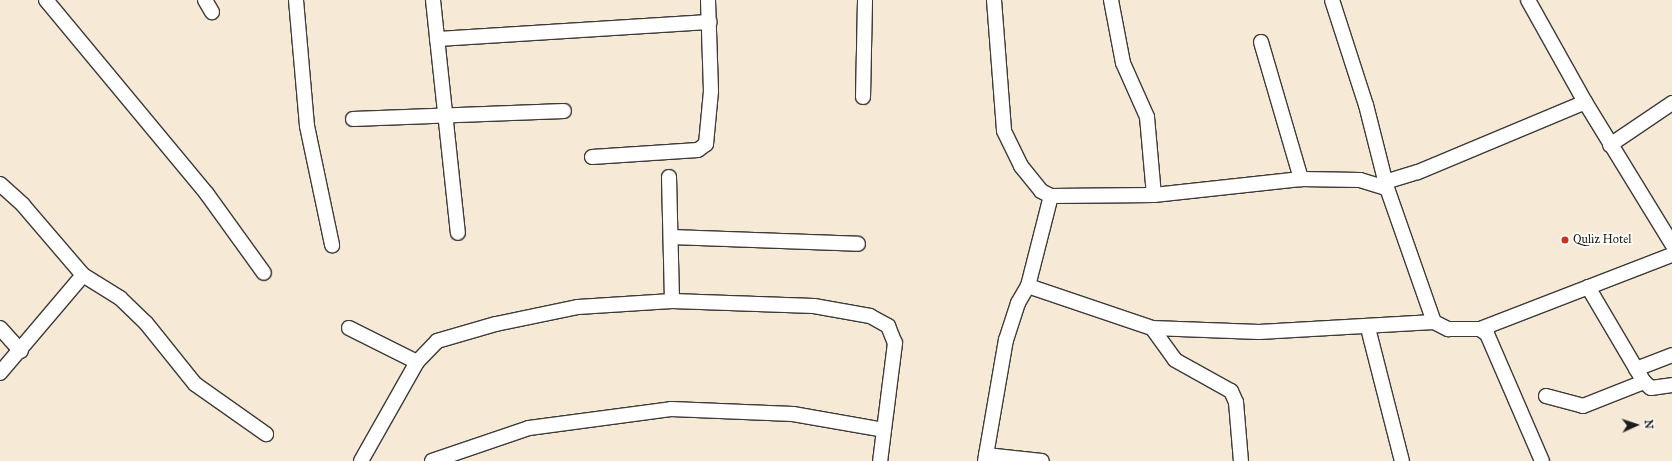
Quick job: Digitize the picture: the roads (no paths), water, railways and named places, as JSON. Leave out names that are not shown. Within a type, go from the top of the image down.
[{"type":"street","points":[[46,0],[207,194],[264,273]]},
{"type":"street","points":[[296,0],[306,126],[332,245]]},
{"type":"street","points":[[433,0],[444,114],[458,233]]},
{"type":"street","points":[[592,157],[698,150],[706,144],[711,107],[708,0]]},
{"type":"street","points":[[863,97],[865,0]]},
{"type":"street","points":[[994,0],[1004,132],[1021,166],[1041,191],[1051,196],[1154,195],[1301,179],[1360,180],[1386,185],[1584,102]]},
{"type":"street","points":[[1111,0],[1123,63],[1147,117],[1154,195]]},
{"type":"street","points":[[1332,0],[1366,105],[1386,185],[1434,322]]},
{"type":"street","points":[[1528,0],[1584,102],[1672,244]]},
{"type":"street","points":[[437,39],[709,22]]},
{"type":"street","points":[[1261,42],[1301,179]]},
{"type":"street","points":[[1610,145],[1672,103]]},
{"type":"street","points":[[353,119],[444,114],[564,111]]},
{"type":"street","points":[[669,177],[672,301]]},
{"type":"street","points":[[0,184],[23,204],[83,275],[120,298],[195,384],[266,434]]},
{"type":"street","points":[[1042,461],[986,458],[1006,340],[1018,303],[1028,286],[1051,196]]},
{"type":"street","points":[[671,238],[858,244]]},
{"type":"street","points":[[1028,286],[1152,328],[1259,332],[1368,328],[1434,322],[1454,330],[1480,328],[1672,254]]},
{"type":"street","points":[[0,373],[83,275]]},
{"type":"street","points":[[1588,287],[1644,382],[1651,388],[1672,385]]},
{"type":"street","points":[[361,461],[417,362],[437,341],[496,324],[578,307],[672,301],[814,306],[880,320],[892,330],[896,343],[880,461]]},
{"type":"street","points":[[0,328],[21,350]]},
{"type":"street","points":[[349,328],[417,362]]},
{"type":"street","points":[[1152,328],[1175,360],[1231,391],[1236,402],[1241,461]]},
{"type":"street","points":[[1368,328],[1402,461]]},
{"type":"street","points":[[1480,328],[1487,334],[1501,364],[1542,461]]},
{"type":"street","points":[[1636,369],[1672,354]]},
{"type":"street","points":[[1546,396],[1583,406],[1644,382]]},
{"type":"street","points":[[432,461],[529,428],[671,410],[792,414],[884,430]]},
{"type":"place","name":"Quliz Hotel","points":[[1565,240]]}]
